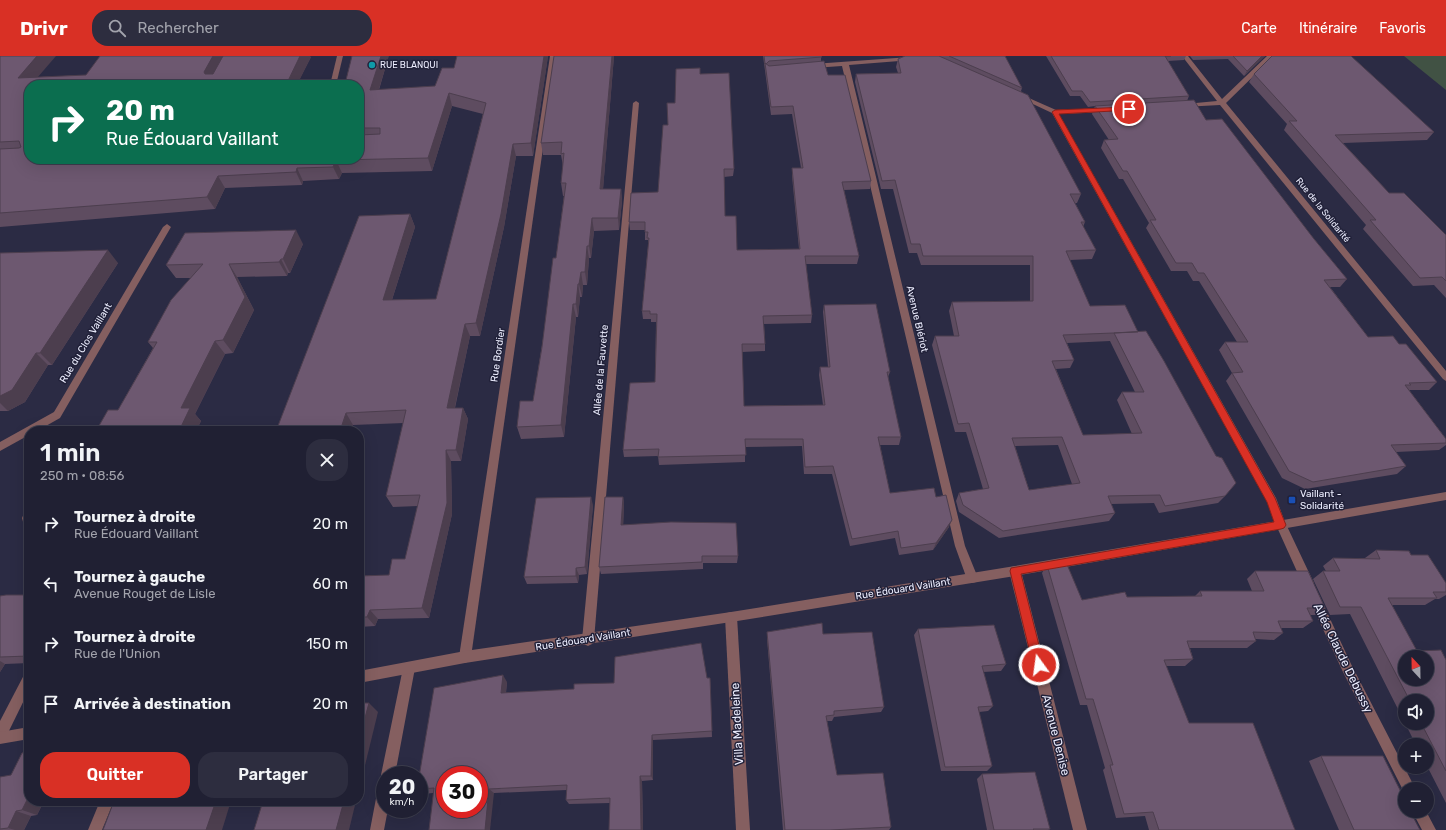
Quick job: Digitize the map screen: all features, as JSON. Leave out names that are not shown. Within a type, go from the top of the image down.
[{"type":"street","points":[[334,80],[340,56]]},
{"type":"street","name":"Rue Bordier","points":[[465,657],[553,56]]},
{"type":"street","name":"Rue de la Solidarité","points":[[1186,56],[1222,103],[1446,377]]},
{"type":"street","points":[[1176,107],[1222,103],[1271,56]]},
{"type":"street","points":[[807,67],[902,58],[917,58]]},
{"type":"street","name":"Avenue Blériot","points":[[845,64],[960,546],[972,578]]},
{"type":"street","points":[[1016,95],[1055,112],[1113,110]]},
{"type":"street","name":"Allée de la Fauvette","points":[[588,640],[636,103]]},
{"type":"street","name":"Allée Claude Debussy","points":[[1055,112],[1272,501],[1281,525],[1347,668],[1404,782]]},
{"type":"street","name":"Rue du Clos Vaillant","points":[[37,426],[57,415],[167,227]]},
{"type":"street","name":"Rue du Clos Vaillant","points":[[0,447],[24,434]]},
{"type":"street","name":"Rue Édouard Vaillant","points":[[364,676],[465,657],[588,640],[1015,571],[1446,496]]},
{"type":"street","name":"Avenue Denise","points":[[1015,571],[1080,830]]},
{"type":"street","name":"Villa Madeleine","points":[[731,617],[743,830]]},
{"type":"street","points":[[390,766],[409,668]]},
{"type":"street","points":[[0,734],[24,687]]},
{"type":"street","points":[[0,738],[24,734]]},
{"type":"street","points":[[95,830],[104,806]]},
{"type":"street","points":[[377,830],[379,818]]},
{"type":"street","points":[[1423,818],[1429,830]]},
{"type":"green space","points":[[1404,56],[1446,56],[1446,90]]},
{"type":"building","points":[[0,56],[37,56],[18,78],[86,75],[100,56],[213,56],[204,72],[205,74],[213,74],[223,56],[300,56],[288,80],[24,80],[24,164],[334,164],[333,167],[297,168],[296,172],[218,176],[207,197],[0,213],[0,149],[19,148],[21,147],[19,141],[0,142]]},
{"type":"building","points":[[352,56],[381,56],[370,90],[435,86],[442,68],[454,68],[457,56],[544,56],[531,143],[513,144],[501,214],[476,323],[465,324],[447,408],[463,408],[456,450],[446,450],[447,503],[422,608],[370,610],[367,617],[364,617],[364,576],[389,575],[392,559],[405,559],[420,495],[386,496],[406,410],[346,413],[342,426],[278,426],[359,216],[410,214],[383,300],[436,299],[486,103],[449,93],[428,158],[364,159],[364,135],[380,134],[380,128],[364,128],[364,80],[346,80]]},
{"type":"building","points":[[554,56],[612,56],[600,189],[621,189],[618,218],[592,218],[589,246],[587,246],[585,272],[581,272],[576,304],[573,304],[561,425],[517,427],[520,401],[533,401],[542,347],[553,258],[556,258],[566,183],[561,183],[564,153],[561,154],[562,142],[541,143]]},
{"type":"building","points":[[764,56],[822,57],[769,61],[765,64]]},
{"type":"building","points":[[905,56],[939,56],[1028,95],[1081,194],[1070,194],[1085,222],[1081,222],[1096,250],[1066,251],[1090,306],[1125,305],[1138,332],[1146,331],[1216,456],[1222,458],[1236,483],[1225,496],[1165,506],[1160,495],[1108,496],[1115,513],[1003,531],[963,505],[959,493],[989,488],[969,423],[958,424],[935,336],[959,336],[952,302],[1033,301],[1033,256],[923,256],[920,244],[911,244],[895,180],[882,181],[856,74],[901,73],[898,59]],"holes":[[[1114,333],[1144,392],[1122,392],[1142,433],[1083,435],[1052,361],[1074,360],[1063,335]],[[1062,437],[1080,483],[1029,490],[1012,438]]]},
{"type":"building","points":[[949,56],[1005,56],[1022,88]]},
{"type":"building","points":[[1051,56],[1165,56],[1189,96],[1090,102],[1082,91],[1072,91]]},
{"type":"building","points":[[1233,56],[1262,56],[1247,71]]},
{"type":"building","points":[[1272,56],[1351,56],[1434,132],[1335,135],[1389,193],[1404,193],[1446,235],[1446,281],[1442,277],[1420,278],[1370,220],[1376,220],[1289,121],[1297,121],[1254,74]]},
{"type":"building","points":[[824,61],[828,75],[845,75],[871,181],[842,182],[859,256],[805,256],[812,315],[763,316],[765,344],[742,344],[744,406],[825,405],[820,367],[830,367],[824,305],[876,304],[890,372],[887,372],[901,437],[878,437],[890,493],[934,488],[936,497],[946,495],[952,520],[936,543],[901,548],[898,531],[852,539],[833,466],[805,467],[803,439],[745,439],[746,455],[658,457],[659,449],[623,450],[630,383],[655,382],[657,314],[650,314],[650,311],[642,311],[649,238],[647,238],[648,232],[645,232],[645,222],[629,222],[631,193],[658,192],[663,125],[668,125],[667,103],[675,103],[676,69],[700,68],[700,74],[729,73],[734,169],[724,169],[725,216],[736,216],[737,250],[800,249],[792,168],[803,168],[793,106],[771,107],[765,63],[769,66]]},
{"type":"building","points":[[1194,100],[1206,120],[1222,119],[1314,239],[1347,279],[1324,280],[1368,337],[1393,336],[1399,344],[1406,344],[1437,382],[1409,383],[1411,385],[1405,385],[1446,439],[1446,443],[1391,445],[1406,466],[1313,482],[1289,471],[1232,373],[1243,372],[1225,342],[1248,342],[1204,273],[1198,273],[1192,263],[1176,263],[1150,220],[1156,220],[1127,171],[1123,171],[1104,140],[1118,139],[1095,106]]},
{"type":"building","points":[[296,230],[283,259],[279,262],[229,264],[245,297],[223,340],[215,341],[181,408],[190,408],[181,426],[99,426],[108,410],[118,410],[157,342],[148,342],[171,300],[203,264],[166,265],[185,233]]},
{"type":"building","points":[[108,250],[40,353],[36,353],[12,390],[0,396],[0,253]]},
{"type":"building","points":[[591,497],[585,567],[576,568],[576,576],[524,577],[536,498]]},
{"type":"building","points":[[605,497],[623,497],[621,525],[671,522],[736,523],[738,556],[702,556],[702,562],[599,567]]},
{"type":"building","points":[[1376,550],[1409,551],[1411,555],[1428,555],[1446,583],[1446,592],[1433,592],[1437,598],[1388,598],[1416,650],[1398,650],[1398,678],[1361,607],[1340,607],[1323,571],[1340,571],[1333,558],[1380,559]]},
{"type":"building","points":[[1066,562],[1082,600],[1125,592],[1127,597],[1202,596],[1200,591],[1264,591],[1255,571],[1308,571],[1325,608],[1307,608],[1313,621],[1278,621],[1283,633],[1253,632],[1256,641],[1187,641],[1193,659],[1164,660],[1189,723],[1253,723],[1295,830],[1159,830],[1153,812],[1124,814],[1110,765],[1113,765],[1093,699],[1086,699],[1047,565]]},
{"type":"building","points":[[24,595],[24,656],[0,657],[0,596]]},
{"type":"building","points":[[822,623],[823,634],[872,632],[884,707],[834,711],[834,715],[826,716],[837,775],[883,773],[891,827],[830,830],[785,830],[767,632]]},
{"type":"building","points":[[994,625],[1006,664],[982,666],[993,706],[978,707],[992,766],[945,767],[918,629]]},
{"type":"building","points":[[701,643],[707,678],[710,678],[712,731],[652,735],[651,776],[640,776],[641,830],[609,830],[610,798],[566,800],[567,785],[489,789],[488,799],[488,766],[436,766],[436,818],[486,818],[485,830],[429,830],[434,788],[428,788],[428,766],[421,766],[434,688],[503,675],[501,693],[574,689],[574,684],[614,683],[615,657]]},
{"type":"building","points":[[1434,650],[1441,650],[1446,660],[1446,771],[1434,748],[1434,738],[1429,738],[1425,730],[1434,730],[1434,694],[1406,694],[1402,686],[1434,686]]},
{"type":"building","points":[[364,703],[369,703],[364,722]]},
{"type":"building","points":[[24,752],[24,806],[22,810],[16,811],[8,828],[0,829],[0,777],[11,775],[22,753]]},
{"type":"building","points":[[1321,756],[1383,756],[1398,786],[1398,818],[1414,818],[1420,830],[1354,830]]},
{"type":"building","points":[[1035,772],[1050,829],[994,830],[982,774]]},
{"type":"building","points":[[112,806],[214,806],[206,830],[103,830]]},
{"type":"building","points":[[261,806],[343,806],[336,830],[254,830]]},
{"type":"place","name":"RUE BLANQUI","points":[[372,65]]},
{"type":"place","name":"Vaillant - Solidarité","points":[[1292,500]]},
{"type":"route","points":[[1039,665],[1015,571],[1281,525],[1272,501],[1055,112],[1129,109]]}]
